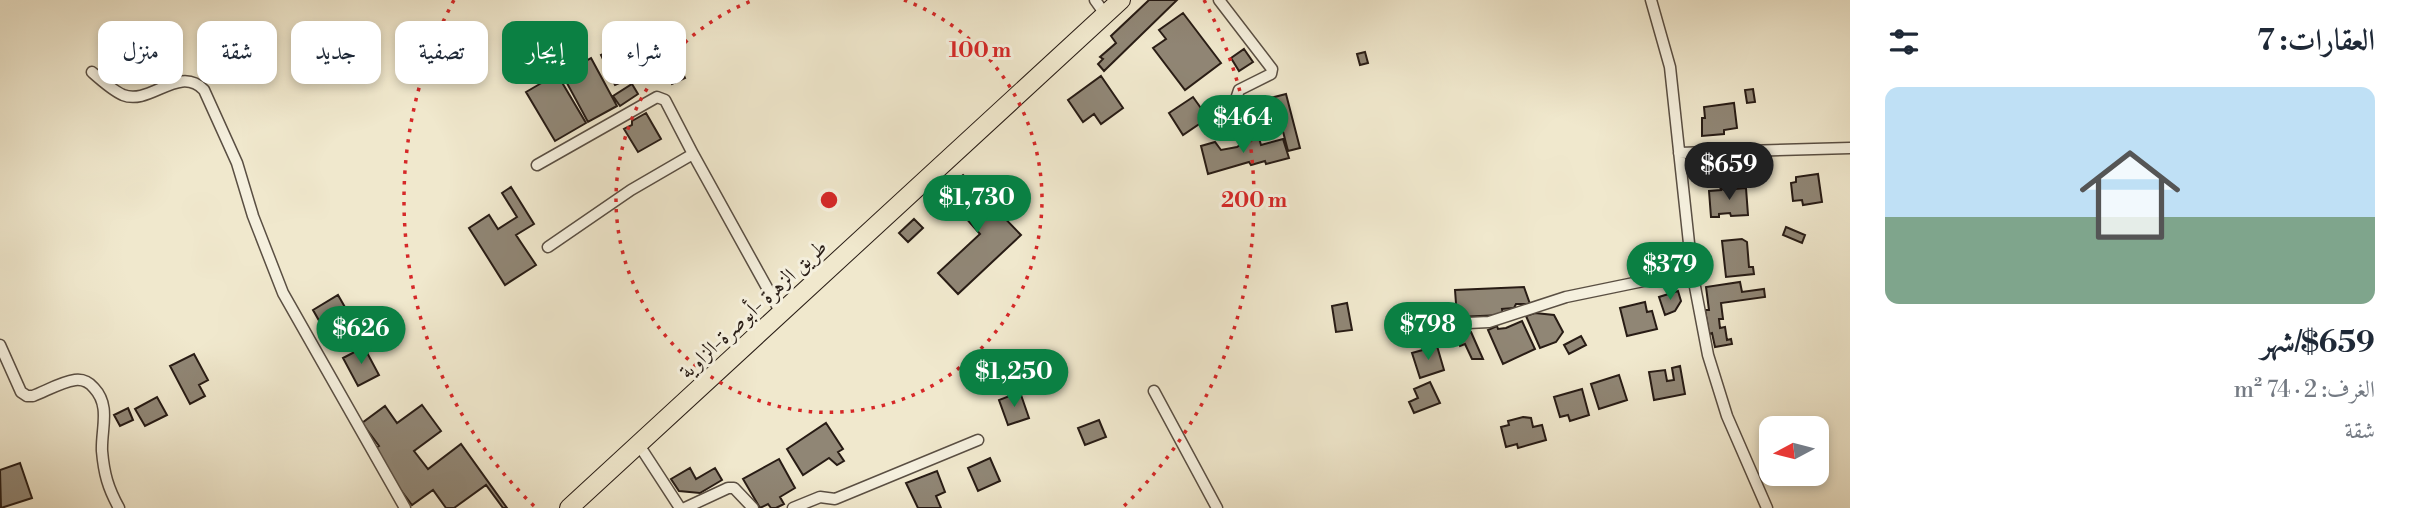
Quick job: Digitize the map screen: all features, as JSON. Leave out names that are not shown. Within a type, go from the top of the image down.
[{"type":"main road","name":"طريق الزهرة -أبوصرة-الزاوية","points":[[569,508],[781,313],[1100,7],[1121,0]]},
{"type":"street","points":[[1219,0],[1272,69],[1270,74],[1239,90],[1236,99],[1239,122]]},
{"type":"street","points":[[1651,0],[1664,37],[1670,67],[1692,271],[1708,355],[1727,416],[1768,508]]},
{"type":"street","points":[[92,72],[124,96],[139,96],[188,80],[198,83],[204,90],[237,163],[253,216],[283,293],[405,508]]},
{"type":"street","points":[[537,164],[657,97],[665,100],[781,313]]},
{"type":"street","points":[[1679,153],[1850,148]]},
{"type":"street","points":[[548,247],[631,190],[693,154]]},
{"type":"street","points":[[1405,326],[1489,323],[1566,296],[1692,271]]},
{"type":"street","points":[[0,345],[21,392],[27,396],[75,380],[88,382],[98,391],[105,411],[102,450],[108,489],[119,508]]},
{"type":"street","points":[[1154,391],[1217,508]]},
{"type":"street","points":[[793,508],[820,497],[835,499],[978,440]]},
{"type":"street","points":[[639,445],[682,508],[728,488],[734,488],[753,508]]},
{"type":"building","points":[[1149,0],[1177,0],[1104,71],[1098,64],[1103,59],[1100,57],[1116,43],[1111,36]]},
{"type":"building","points":[[1183,13],[1221,63],[1185,90],[1153,48],[1166,39],[1159,30]]},
{"type":"building","points":[[1244,49],[1253,62],[1239,71],[1231,58]]},
{"type":"building","points":[[1365,52],[1368,63],[1360,65],[1357,54]]},
{"type":"building","points":[[591,58],[602,78],[602,84],[605,84],[617,106],[588,122],[567,84],[588,84],[588,60]]},
{"type":"building","points":[[1101,76],[1123,108],[1101,124],[1094,114],[1083,122],[1068,100]]},
{"type":"building","points":[[540,84],[563,84],[586,123],[555,141],[526,92]]},
{"type":"building","points":[[632,84],[638,94],[620,106],[613,96]]},
{"type":"building","points":[[1753,89],[1755,102],[1747,103],[1745,90]]},
{"type":"building","points":[[1286,94],[1300,148],[1288,151],[1278,112],[1247,120],[1243,105]]},
{"type":"building","points":[[1193,97],[1208,118],[1183,135],[1169,113]]},
{"type":"building","points":[[1734,103],[1737,128],[1724,130],[1724,134],[1702,136],[1704,107]]},
{"type":"building","points":[[646,113],[661,139],[638,152],[624,129]]},
{"type":"building","points":[[1259,138],[1261,145],[1283,139],[1289,158],[1266,164],[1265,161],[1251,165],[1249,162],[1208,174],[1201,146],[1215,142],[1221,150]]},
{"type":"building","points":[[1818,174],[1822,202],[1803,205],[1802,200],[1793,201],[1791,183],[1796,182],[1796,177]]},
{"type":"building","points":[[963,175],[1021,235],[958,294],[938,273],[980,234],[943,192]]},
{"type":"building","points":[[511,187],[534,224],[516,235],[536,265],[505,285],[469,228],[489,215],[498,229],[517,217],[502,193]]},
{"type":"building","points":[[1720,187],[1724,190],[1746,188],[1748,215],[1731,216],[1730,213],[1711,217],[1709,191],[1721,190]]},
{"type":"building","points":[[914,219],[923,228],[908,242],[899,233]]},
{"type":"building","points":[[1786,227],[1805,235],[1802,243],[1783,235]]},
{"type":"building","points":[[1742,239],[1747,242],[1749,267],[1753,267],[1754,274],[1726,277],[1722,241]]},
{"type":"building","points":[[1740,282],[1742,292],[1764,289],[1765,297],[1721,303],[1723,319],[1719,319],[1720,328],[1725,327],[1727,340],[1731,339],[1732,344],[1715,347],[1712,333],[1709,334],[1705,310],[1709,310],[1706,287]]},
{"type":"building","points":[[1524,287],[1530,304],[1516,304],[1514,308],[1502,309],[1503,315],[1457,317],[1455,290]]},
{"type":"building","points":[[1678,291],[1681,301],[1675,311],[1665,315],[1659,297]]},
{"type":"building","points":[[338,295],[358,330],[333,345],[313,310]]},
{"type":"building","points":[[1645,302],[1647,312],[1652,311],[1657,329],[1627,336],[1620,308]]},
{"type":"building","points":[[1347,303],[1352,330],[1336,332],[1332,306]]},
{"type":"building","points":[[1535,313],[1554,315],[1563,332],[1556,342],[1540,348],[1526,316]]},
{"type":"building","points":[[1522,321],[1535,349],[1503,364],[1488,330],[1497,326],[1498,329],[1506,328]]},
{"type":"building","points":[[1471,332],[1483,359],[1472,359],[1465,344],[1460,346],[1457,339]]},
{"type":"building","points":[[1581,336],[1586,345],[1569,354],[1564,345]]},
{"type":"building","points":[[1437,346],[1444,370],[1420,378],[1412,353]]},
{"type":"building","points":[[364,347],[379,375],[358,386],[343,358]]},
{"type":"building","points":[[194,354],[208,380],[199,385],[205,396],[190,404],[170,366]]},
{"type":"building","points":[[1680,366],[1685,394],[1654,400],[1649,372],[1665,370],[1667,381],[1674,380],[1672,368]]},
{"type":"building","points":[[1619,375],[1627,400],[1599,409],[1591,384]]},
{"type":"building","points":[[1430,382],[1440,403],[1414,413],[1409,402],[1418,398],[1414,389]]},
{"type":"building","points":[[1582,389],[1589,415],[1570,421],[1568,415],[1560,417],[1554,397]]},
{"type":"building","points":[[1020,392],[1029,418],[1008,425],[999,400]]},
{"type":"building","points":[[157,397],[167,415],[145,426],[135,409]]},
{"type":"building","points":[[422,405],[441,431],[414,451],[428,469],[461,444],[507,508],[503,508],[486,485],[454,508],[446,508],[433,490],[412,505],[382,465],[374,449],[379,446],[362,423],[385,406],[397,423]]},
{"type":"building","points":[[128,408],[133,420],[120,426],[114,415]]},
{"type":"building","points":[[1531,418],[1533,427],[1542,425],[1546,440],[1518,448],[1517,444],[1506,447],[1501,427],[1509,425],[1508,421]]},
{"type":"building","points":[[1099,420],[1106,437],[1085,445],[1078,428]]},
{"type":"building","points":[[826,423],[843,449],[838,452],[844,461],[837,465],[829,458],[803,475],[787,449]]},
{"type":"building","points":[[990,458],[1000,481],[978,491],[968,468]]},
{"type":"building","points":[[779,459],[795,488],[780,497],[784,504],[771,508],[768,504],[760,508],[743,479]]},
{"type":"building","points":[[20,463],[32,498],[1,508],[0,470]]},
{"type":"building","points":[[690,468],[696,479],[715,468],[722,480],[700,493],[679,491],[671,479]]},
{"type":"building","points":[[937,471],[945,492],[936,496],[941,508],[918,508],[906,483]]}]
